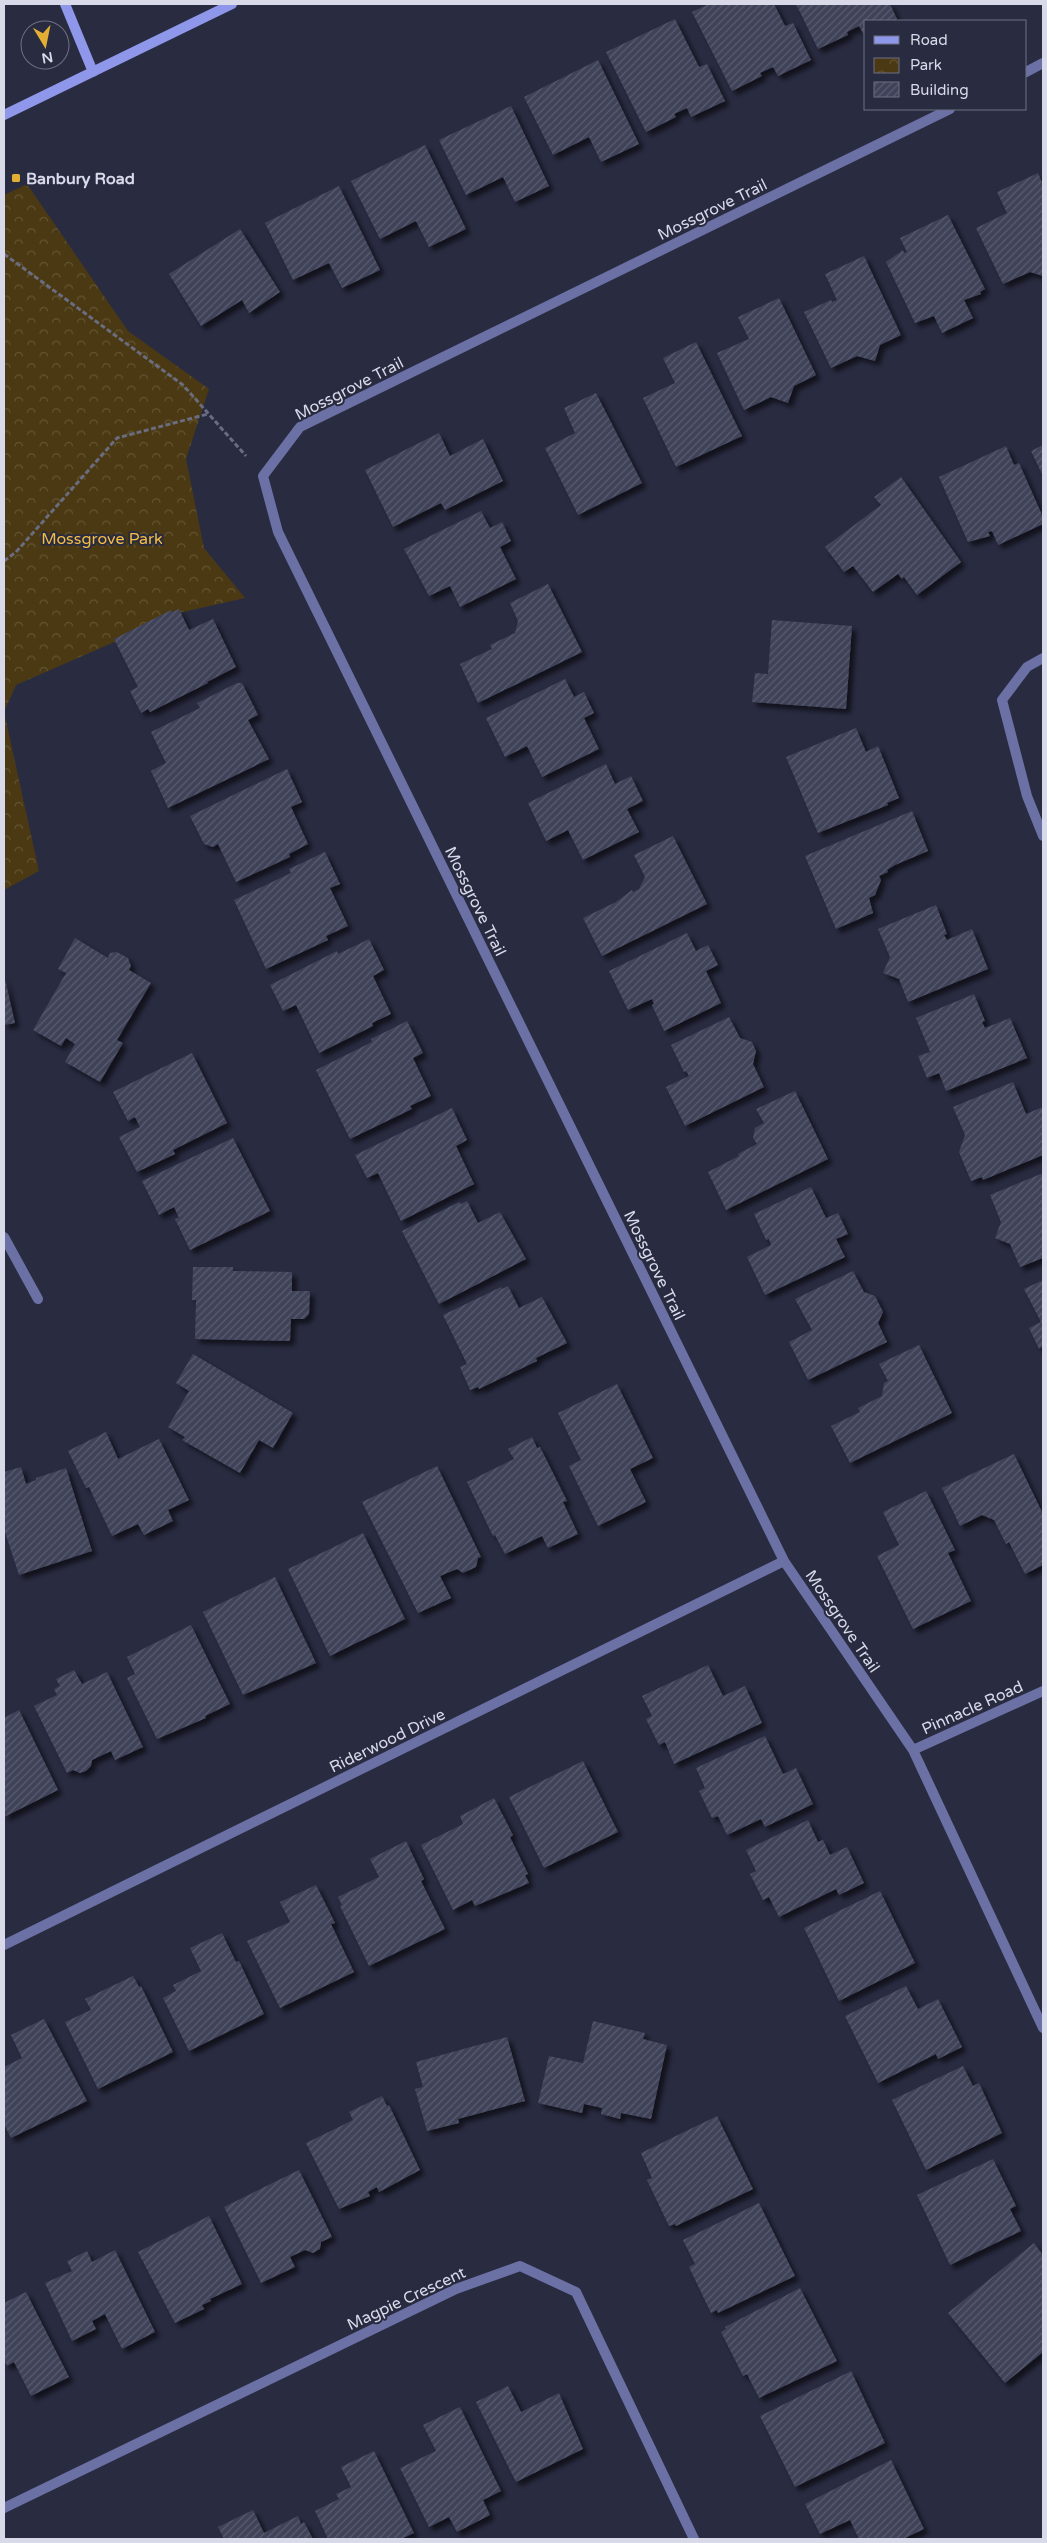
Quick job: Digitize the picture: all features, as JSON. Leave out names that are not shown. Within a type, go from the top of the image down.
[{"type":"main road","points":[[64,4],[93,72]]},
{"type":"main road","points":[[4,115],[232,4]]},
{"type":"street","points":[[1027,71],[1043,63]]},
{"type":"street","name":"Mossgrove Trail","points":[[948,110],[300,427],[262,476],[278,532],[784,1561],[913,1750],[1043,2028]]},
{"type":"street","points":[[1043,658],[1027,667],[1002,700],[1027,796],[1043,836]]},
{"type":"street","points":[[4,1237],[38,1299]]},
{"type":"street","name":"Riderwood Drive","points":[[4,1945],[784,1561]]},
{"type":"street","name":"Pinnacle Road","points":[[913,1750],[1043,1692]]},
{"type":"street","name":"Magpie Crescent","points":[[4,2508],[456,2289],[520,2266],[576,2292],[694,2539]]},
{"type":"path","points":[[4,254],[183,385],[262,476]]},
{"type":"path","points":[[4,561],[16,552],[117,438],[208,414]]},
{"type":"green space","name":"Mossgrove Park","points":[[27,184],[128,331],[209,389],[186,459],[204,548],[245,598],[183,612],[16,685],[4,712],[4,195]]},
{"type":"green space","points":[[4,712],[39,871],[4,890]]},
{"type":"building","points":[[709,4],[774,4],[785,26],[793,23],[811,60],[778,76],[773,67],[760,73],[762,76],[732,91],[692,12]]},
{"type":"building","points":[[796,4],[890,4],[897,19],[864,20],[864,35],[859,26],[847,32],[848,35],[818,49]]},
{"type":"building","points":[[675,19],[699,67],[707,64],[725,101],[691,117],[687,108],[674,114],[676,117],[646,132],[606,52]]},
{"type":"building","points":[[598,60],[639,144],[601,162],[589,137],[553,155],[524,97]]},
{"type":"building","points":[[511,106],[549,186],[515,202],[503,177],[466,195],[439,140]]},
{"type":"building","points":[[425,145],[466,229],[429,247],[416,221],[380,239],[351,181]]},
{"type":"building","points":[[1038,173],[1043,185],[1043,276],[1030,272],[1003,284],[976,228],[1007,213],[997,192]]},
{"type":"building","points":[[339,186],[380,270],[342,288],[329,263],[293,280],[265,223]]},
{"type":"building","points":[[948,215],[985,289],[980,292],[981,294],[964,300],[973,318],[942,333],[934,316],[915,323],[886,262],[903,250],[904,253],[907,252],[900,238]]},
{"type":"building","points":[[240,229],[280,292],[249,313],[242,300],[201,326],[169,274]]},
{"type":"building","points":[[864,256],[901,335],[880,345],[875,361],[857,356],[831,368],[804,312],[831,300],[832,302],[837,300],[825,274]]},
{"type":"building","points":[[779,298],[816,375],[794,386],[788,403],[771,397],[744,410],[717,353],[749,339],[738,317]]},
{"type":"building","points":[[696,342],[742,436],[676,467],[643,398],[675,383],[663,358]]},
{"type":"building","points":[[596,393],[642,483],[578,515],[545,448],[575,433],[564,408]]},
{"type":"building","points":[[439,433],[450,456],[483,439],[503,481],[445,510],[441,503],[393,527],[365,470]]},
{"type":"building","points":[[1043,445],[1043,476],[1031,451]]},
{"type":"building","points":[[1006,446],[1014,465],[1019,463],[1043,517],[1043,524],[998,545],[992,531],[988,532],[990,536],[968,542],[939,477]]},
{"type":"building","points":[[901,477],[961,562],[917,595],[904,577],[902,579],[898,574],[873,592],[853,566],[844,572],[825,547],[881,505],[874,497]]},
{"type":"building","points":[[481,511],[490,528],[502,522],[511,541],[500,547],[516,579],[460,607],[450,586],[429,596],[404,549]]},
{"type":"building","points":[[548,584],[582,652],[478,703],[460,664],[492,649],[490,645],[515,633],[518,621],[510,603]]},
{"type":"building","points":[[179,609],[189,630],[213,619],[236,667],[150,712],[148,709],[141,713],[130,691],[138,687],[114,639],[171,610],[172,612]]},
{"type":"building","points":[[772,620],[852,626],[846,709],[752,702],[755,673],[768,674]]},
{"type":"building","points":[[565,679],[574,697],[584,692],[594,713],[584,718],[599,749],[542,777],[527,746],[505,757],[486,718]]},
{"type":"building","points":[[237,683],[242,683],[258,715],[248,720],[269,759],[168,808],[151,771],[166,763],[151,732],[200,708],[197,703]]},
{"type":"building","points":[[856,728],[866,752],[878,746],[899,798],[887,803],[888,805],[818,833],[786,757]]},
{"type":"building","points":[[606,764],[615,784],[631,776],[643,801],[627,809],[639,832],[583,860],[568,830],[546,841],[528,803]]},
{"type":"building","points":[[287,769],[302,802],[291,807],[308,844],[289,854],[290,857],[236,882],[218,844],[213,847],[204,844],[190,816]]},
{"type":"building","points":[[912,811],[928,851],[895,865],[887,870],[888,872],[879,876],[881,880],[875,895],[869,898],[873,913],[836,929],[805,856]]},
{"type":"building","points":[[673,836],[707,904],[602,956],[583,918],[616,902],[632,890],[633,892],[639,889],[645,877],[634,855]]},
{"type":"building","points":[[325,852],[340,884],[330,888],[348,926],[326,936],[328,940],[266,969],[234,900],[291,873],[289,869]]},
{"type":"building","points":[[936,905],[947,934],[944,935],[947,940],[972,929],[988,969],[908,1002],[899,979],[883,973],[890,957],[878,929]]},
{"type":"building","points":[[687,933],[696,951],[708,945],[718,965],[706,971],[721,1003],[664,1031],[652,1005],[654,1004],[652,999],[628,1010],[609,971]]},
{"type":"building","points":[[75,938],[108,958],[110,953],[117,952],[128,958],[131,966],[129,970],[151,983],[117,1040],[123,1043],[100,1082],[65,1062],[75,1044],[66,1038],[61,1046],[33,1030],[66,973],[58,969]]},
{"type":"building","points":[[369,939],[384,970],[373,976],[391,1014],[372,1023],[373,1026],[319,1053],[296,1005],[283,1011],[270,985],[337,951],[338,954]]},
{"type":"building","points":[[4,975],[15,1023],[4,1025]]},
{"type":"building","points":[[974,994],[985,1021],[982,1022],[985,1028],[1010,1018],[1027,1058],[946,1091],[939,1073],[927,1078],[918,1056],[930,1052],[916,1018]]},
{"type":"building","points":[[729,1017],[740,1038],[752,1042],[756,1051],[753,1064],[764,1087],[685,1126],[666,1087],[689,1076],[686,1071],[684,1072],[671,1045]]},
{"type":"building","points":[[407,1021],[423,1053],[413,1058],[431,1096],[410,1106],[412,1109],[350,1139],[316,1070],[372,1042],[371,1039]]},
{"type":"building","points":[[192,1053],[227,1123],[173,1150],[175,1154],[137,1172],[119,1137],[140,1127],[135,1117],[128,1121],[113,1092]]},
{"type":"building","points":[[1013,1082],[1026,1114],[1043,1107],[1043,1155],[983,1180],[982,1177],[971,1181],[959,1152],[965,1135],[953,1107]]},
{"type":"building","points":[[795,1091],[828,1159],[726,1210],[708,1172],[757,1144],[753,1138],[755,1128],[764,1123],[756,1109]]},
{"type":"building","points":[[452,1108],[467,1140],[456,1146],[474,1184],[401,1221],[378,1173],[367,1178],[355,1155]]},
{"type":"building","points":[[233,1138],[270,1211],[190,1250],[175,1219],[179,1218],[174,1207],[159,1215],[142,1181]]},
{"type":"building","points":[[1043,1173],[1043,1258],[1020,1267],[1010,1244],[995,1238],[1001,1222],[990,1195]]},
{"type":"building","points":[[811,1187],[826,1218],[838,1213],[848,1234],[836,1239],[845,1257],[765,1295],[747,1257],[771,1245],[769,1239],[766,1240],[754,1214]]},
{"type":"building","points":[[467,1201],[478,1223],[500,1212],[526,1259],[439,1304],[402,1231],[459,1202],[461,1204]]},
{"type":"building","points":[[193,1267],[233,1267],[233,1271],[292,1272],[292,1291],[310,1291],[309,1314],[304,1319],[291,1319],[290,1341],[195,1339],[196,1300],[192,1300]]},
{"type":"building","points":[[853,1271],[864,1292],[875,1296],[883,1312],[878,1323],[887,1342],[808,1380],[789,1342],[812,1330],[795,1299]]},
{"type":"building","points":[[1043,1280],[1043,1346],[1039,1349],[1029,1328],[1041,1322],[1024,1289]]},
{"type":"building","points":[[508,1286],[519,1308],[542,1297],[567,1343],[536,1358],[537,1361],[479,1389],[478,1387],[470,1390],[460,1367],[467,1364],[443,1315],[501,1287],[502,1289]]},
{"type":"building","points":[[919,1345],[952,1413],[850,1463],[831,1426],[860,1412],[858,1408],[882,1396],[884,1383],[888,1381],[879,1364]]},
{"type":"building","points":[[193,1354],[293,1413],[273,1448],[259,1440],[240,1473],[182,1440],[185,1437],[168,1427],[189,1391],[176,1383]]},
{"type":"building","points":[[617,1384],[653,1458],[630,1469],[646,1502],[598,1526],[569,1466],[581,1460],[558,1413]]},
{"type":"building","points":[[106,1432],[118,1459],[159,1439],[189,1500],[168,1510],[173,1521],[144,1535],[138,1524],[112,1536],[89,1487],[86,1488],[68,1451]]},
{"type":"building","points":[[532,1437],[537,1448],[540,1447],[567,1501],[563,1502],[578,1534],[548,1548],[542,1536],[505,1554],[495,1535],[493,1536],[467,1482],[514,1459],[508,1449]]},
{"type":"building","points":[[1014,1454],[1043,1514],[1043,1565],[1025,1574],[1009,1542],[1006,1544],[994,1520],[982,1515],[960,1526],[942,1488]]},
{"type":"building","points":[[437,1466],[481,1557],[478,1558],[476,1567],[463,1573],[457,1569],[440,1576],[451,1598],[418,1613],[362,1502]]},
{"type":"building","points":[[21,1467],[26,1484],[36,1480],[36,1478],[66,1468],[92,1551],[19,1575],[4,1529],[4,1472]]},
{"type":"building","points":[[926,1491],[955,1550],[948,1553],[971,1601],[913,1629],[877,1556],[899,1545],[883,1512]]},
{"type":"building","points":[[363,1533],[405,1619],[330,1656],[288,1569]]},
{"type":"building","points":[[275,1577],[316,1663],[243,1695],[203,1612]]},
{"type":"building","points":[[191,1625],[230,1704],[205,1716],[206,1718],[157,1739],[127,1678],[135,1674],[127,1657]]},
{"type":"building","points":[[708,1665],[723,1696],[745,1686],[762,1723],[674,1764],[665,1742],[659,1745],[646,1719],[652,1716],[642,1696]]},
{"type":"building","points":[[74,1670],[82,1684],[107,1672],[143,1747],[115,1760],[111,1751],[92,1760],[91,1766],[86,1771],[80,1773],[73,1770],[67,1773],[34,1706],[57,1695],[54,1689],[60,1686],[56,1679]]},
{"type":"building","points":[[19,1710],[58,1790],[4,1817],[4,1718]]},
{"type":"building","points":[[765,1736],[783,1774],[796,1768],[813,1804],[765,1827],[761,1819],[727,1835],[718,1816],[712,1818],[699,1791],[705,1788],[696,1768]]},
{"type":"building","points":[[583,1761],[618,1832],[544,1868],[509,1797]]},
{"type":"building","points":[[494,1798],[513,1835],[510,1837],[528,1874],[525,1875],[529,1883],[475,1906],[472,1900],[453,1910],[421,1845],[463,1824],[460,1816]]},
{"type":"building","points":[[808,1820],[818,1842],[823,1840],[830,1855],[847,1847],[864,1883],[839,1895],[836,1889],[779,1917],[769,1897],[763,1900],[750,1874],[756,1871],[746,1850]]},
{"type":"building","points":[[406,1841],[424,1879],[421,1881],[445,1929],[369,1966],[340,1906],[342,1905],[338,1897],[379,1877],[370,1859]]},
{"type":"building","points":[[316,1885],[335,1923],[331,1924],[354,1972],[280,2008],[247,1941],[290,1922],[280,1902]]},
{"type":"building","points":[[880,1891],[915,1963],[839,2001],[804,1928]]},
{"type":"building","points":[[222,1933],[236,1962],[239,1961],[264,2014],[189,2051],[163,1998],[176,1991],[173,1985],[201,1971],[190,1948]]},
{"type":"building","points":[[133,1976],[139,1987],[141,1986],[173,2052],[98,2089],[65,2022],[91,2010],[85,1999]]},
{"type":"building","points":[[906,1986],[918,2009],[938,1999],[962,2047],[938,2059],[936,2054],[878,2083],[845,2016]]},
{"type":"building","points":[[44,2019],[87,2101],[11,2138],[4,2124],[4,2067],[22,2058],[11,2035]]},
{"type":"building","points":[[593,2021],[645,2033],[643,2039],[667,2045],[651,2119],[621,2113],[620,2119],[601,2114],[602,2108],[584,2104],[582,2113],[538,2103],[549,2056],[583,2063]]},
{"type":"building","points":[[507,2037],[525,2101],[458,2119],[459,2123],[427,2131],[415,2089],[423,2087],[416,2062]]},
{"type":"building","points":[[963,2066],[973,2086],[979,2083],[1002,2133],[926,2170],[892,2100]]},
{"type":"building","points":[[382,2096],[387,2106],[389,2105],[420,2170],[379,2192],[377,2187],[368,2192],[370,2196],[339,2209],[306,2143],[353,2120],[349,2112]]},
{"type":"building","points":[[717,2116],[753,2189],[676,2226],[675,2224],[669,2226],[647,2180],[652,2178],[641,2153]]},
{"type":"building","points":[[993,2159],[1016,2206],[1010,2209],[1021,2231],[950,2265],[917,2195]]},
{"type":"building","points":[[299,2170],[332,2237],[321,2242],[320,2249],[313,2253],[305,2250],[290,2257],[295,2267],[261,2283],[224,2207]]},
{"type":"building","points":[[759,2203],[795,2276],[718,2313],[717,2310],[711,2313],[689,2267],[695,2264],[683,2240]]},
{"type":"building","points":[[209,2216],[242,2284],[210,2299],[211,2301],[202,2305],[204,2309],[175,2323],[138,2252]]},
{"type":"building","points":[[1034,2243],[1043,2255],[1043,2352],[1005,2383],[948,2313]]},
{"type":"building","points":[[115,2250],[155,2332],[122,2349],[105,2314],[92,2321],[96,2329],[72,2341],[45,2283],[72,2271],[67,2261],[87,2251],[92,2262]]},
{"type":"building","points":[[800,2288],[837,2361],[759,2398],[747,2374],[743,2376],[721,2332],[726,2329],[725,2327]]},
{"type":"building","points":[[26,2292],[69,2377],[31,2396],[14,2362],[7,2366],[6,2363],[4,2364],[4,2303]]},
{"type":"building","points":[[851,2371],[885,2443],[795,2487],[760,2416]]},
{"type":"building","points":[[508,2386],[521,2412],[559,2393],[583,2449],[516,2482],[476,2402]]},
{"type":"building","points":[[460,2407],[501,2491],[483,2500],[490,2515],[457,2532],[449,2517],[429,2527],[400,2468],[436,2451],[423,2425]]},
{"type":"building","points":[[374,2451],[414,2533],[401,2539],[328,2539],[315,2511],[339,2499],[336,2494],[351,2487],[341,2467]]},
{"type":"building","points":[[891,2460],[924,2529],[903,2539],[859,2539],[850,2520],[820,2534],[805,2504]]},
{"type":"building","points":[[253,2510],[264,2533],[298,2516],[301,2524],[304,2522],[313,2539],[224,2539],[218,2527]]},
{"type":"place","name":"Banbury Road","points":[[16,178]]}]
